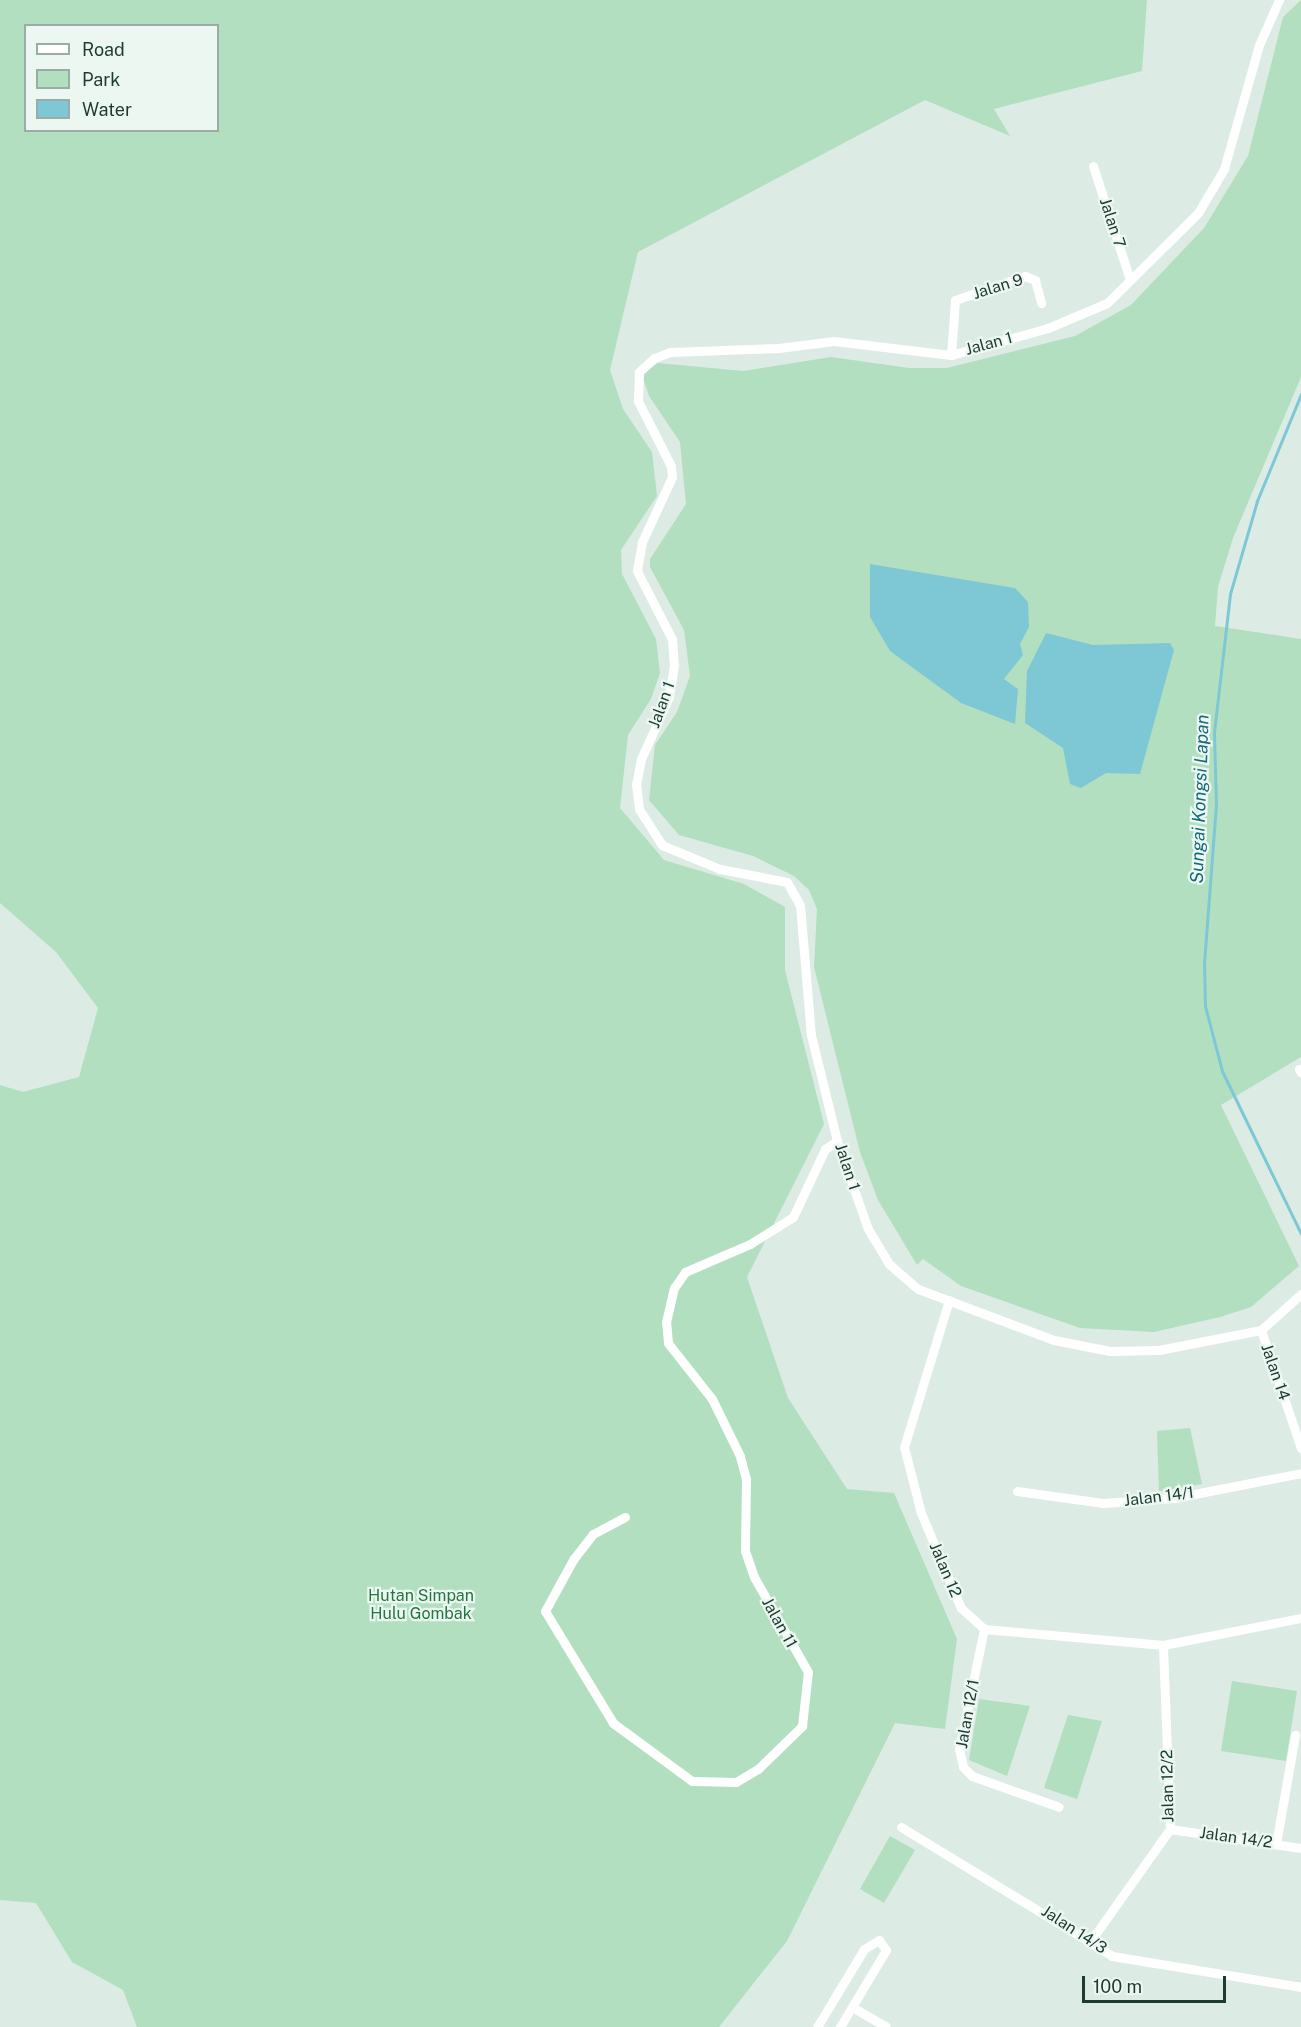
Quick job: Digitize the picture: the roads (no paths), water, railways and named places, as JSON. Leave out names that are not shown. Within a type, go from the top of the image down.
[{"type":"street","name":"Jalan 1","points":[[1261,1330],[1160,1350],[1110,1351],[1054,1340],[918,1289],[889,1264],[868,1229],[837,1141],[811,1035],[800,905],[787,882],[682,856],[662,845],[639,809],[636,784],[641,759],[669,696],[674,665],[672,639],[637,571],[637,556],[668,490],[671,466],[638,401],[635,386],[639,372],[654,358],[670,352],[778,348],[834,341],[951,355],[1086,315],[1107,303],[1198,213],[1224,169],[1259,45],[1279,0]]},
{"type":"street","name":"Jalan 7","points":[[1093,166],[1130,280]]},
{"type":"street","name":"Jalan 9","points":[[951,355],[955,300],[1025,276],[1035,280],[1041,303]]},
{"type":"street","name":"Jalan 11","points":[[625,1517],[593,1534],[574,1558],[545,1611],[613,1723],[692,1781],[736,1782],[758,1769],[802,1726],[808,1672],[754,1577],[745,1551],[746,1479],[740,1456],[712,1399],[668,1343],[666,1322],[674,1288],[685,1272],[750,1244],[793,1217],[825,1149],[837,1141]]},
{"type":"street","points":[[1261,1330],[1301,1294]]},
{"type":"street","name":"Jalan 12","points":[[949,1300],[910,1423],[906,1467],[961,1608],[984,1629]]},
{"type":"street","name":"Jalan 14","points":[[1261,1330],[1301,1448]]},
{"type":"street","name":"Jalan 14/1","points":[[1017,1491],[1103,1503],[1174,1498],[1301,1473]]},
{"type":"street","points":[[984,1629],[1163,1645],[1301,1618]]},
{"type":"street","name":"Jalan 12/1","points":[[984,1629],[959,1749],[963,1767],[972,1776],[1059,1807]]},
{"type":"street","name":"Jalan 12/2","points":[[1092,1939],[1170,1829],[1163,1645]]},
{"type":"street","points":[[1276,1844],[1295,1736]]},
{"type":"street","name":"Jalan 14/3","points":[[901,1827],[1092,1939],[1112,1956],[1129,1961],[1301,1987]]},
{"type":"street","name":"Jalan 14/2","points":[[1170,1829],[1301,1848]]},
{"type":"street","points":[[817,2027],[864,1949],[879,1940],[886,1950],[840,2027]]},
{"type":"street","points":[[852,2007],[886,2027]]},
{"type":"water","points":[[870,564],[1015,588],[1028,602],[1029,627],[1020,644],[1023,655],[1004,679],[1018,689],[1015,724],[961,703],[890,651],[870,617]]},
{"type":"water","points":[[1046,633],[1093,645],[1170,643],[1174,650],[1140,774],[1106,773],[1081,788],[1070,784],[1063,748],[1025,723],[1027,671]]},
{"type":"waterway","name":"Sungai Kongsi Lapan","points":[[1301,394],[1257,501],[1230,594],[1214,733],[1216,804],[1204,962],[1205,1006],[1222,1071],[1301,1234]]},
{"type":"park label","name":"Hutan Simpan Hulu Gombak","points":[[421,1605]]}]
